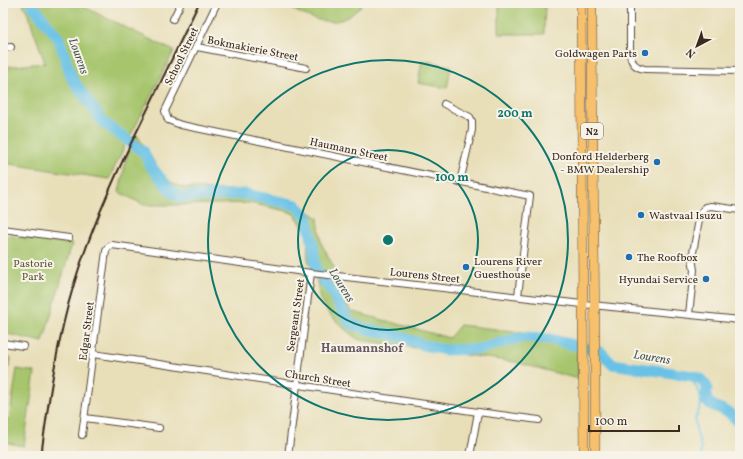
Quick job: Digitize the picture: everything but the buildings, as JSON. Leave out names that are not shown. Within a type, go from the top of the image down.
[{"type":"highway","name":"N2","points":[[581,3],[584,456]]},
{"type":"highway","name":"N2","points":[[592,3],[592,160],[596,305],[595,456]]},
{"type":"street","points":[[173,19],[181,3]]},
{"type":"street","name":"School Street","points":[[167,118],[165,112],[217,3]]},
{"type":"street","points":[[630,3],[630,54],[632,61],[636,66],[645,69],[740,71]]},
{"type":"street","points":[[3,48],[11,47]]},
{"type":"street","name":"Bokmakierie Street","points":[[197,47],[306,68]]},
{"type":"street","points":[[444,104],[470,117],[472,121],[472,130],[460,182]]},
{"type":"street","name":"Haumann Street","points":[[167,118],[173,123],[530,196],[518,296]]},
{"type":"street","points":[[689,314],[694,270],[692,258],[699,217],[703,209],[711,206],[740,210]]},
{"type":"street","points":[[3,229],[69,238]]},
{"type":"street","name":"Lourens Street","points":[[108,247],[114,245],[338,276],[582,304],[740,320]]},
{"type":"street","name":"Edgar Street","points":[[82,435],[106,251],[108,247]]},
{"type":"street","name":"Sergeant Street","points":[[288,456],[296,384],[314,273]]},
{"type":"street","points":[[3,343],[23,346]]},
{"type":"street","name":"Church Street","points":[[93,354],[539,420]]},
{"type":"street","points":[[470,456],[478,412]]},
{"type":"street","points":[[85,418],[160,428]]},
{"type":"green space","points":[[22,3],[76,3],[174,51],[124,146],[109,179],[3,163],[3,67],[45,63],[26,9]]},
{"type":"green space","points":[[281,3],[363,3],[353,13],[344,19],[324,21],[303,14]]},
{"type":"green space","points":[[499,3],[545,3],[544,34],[499,34]]},
{"type":"green space","points":[[422,60],[451,66],[447,88],[418,83]]},
{"type":"green space","points":[[137,135],[160,171],[171,182],[181,187],[212,190],[238,190],[294,201],[318,218],[321,243],[338,275],[350,311],[449,338],[460,325],[557,336],[558,339],[577,342],[578,379],[515,362],[359,340],[330,315],[320,300],[317,281],[308,260],[307,233],[294,214],[287,211],[250,203],[144,205],[119,192],[127,156]]},
{"type":"green space","name":"Pastorie Park","points":[[3,235],[72,244],[43,342],[3,333]]},
{"type":"green space","points":[[3,357],[11,358],[10,367],[3,366]]},
{"type":"green space","points":[[17,369],[35,372],[24,446],[3,442],[3,420],[9,420]]},
{"type":"waterway","name":"Lourens","points":[[31,3],[59,39],[72,79],[103,122],[144,152],[149,164],[171,191],[179,197],[245,194],[296,205],[307,217],[316,268],[335,296],[336,301],[350,323],[366,329],[392,334],[444,350],[480,349],[526,337],[550,339],[601,352],[612,364],[693,376],[702,380],[707,387],[706,401],[728,412],[740,423]]},
{"type":"waterway","points":[[689,376],[700,393],[701,405],[695,419],[701,447],[701,456]]},
{"type":"railway","points":[[41,456],[50,391],[58,348],[68,305],[81,263],[113,182],[199,3]]},
{"type":"place","name":"Goldwagen Parts","points":[[645,53]]},
{"type":"place","name":"Donford Helderberg - BMW Dealership","points":[[657,162]]},
{"type":"place","name":"Wastvaal Isuzu","points":[[641,215]]},
{"type":"place","name":"The Roofbox","points":[[629,257]]},
{"type":"place","name":"Lourens River Guesthouse","points":[[466,267]]},
{"type":"place","name":"Hyundai Service","points":[[706,279]]},
{"type":"district","name":"Haumannshof","points":[[362,348]]}]
